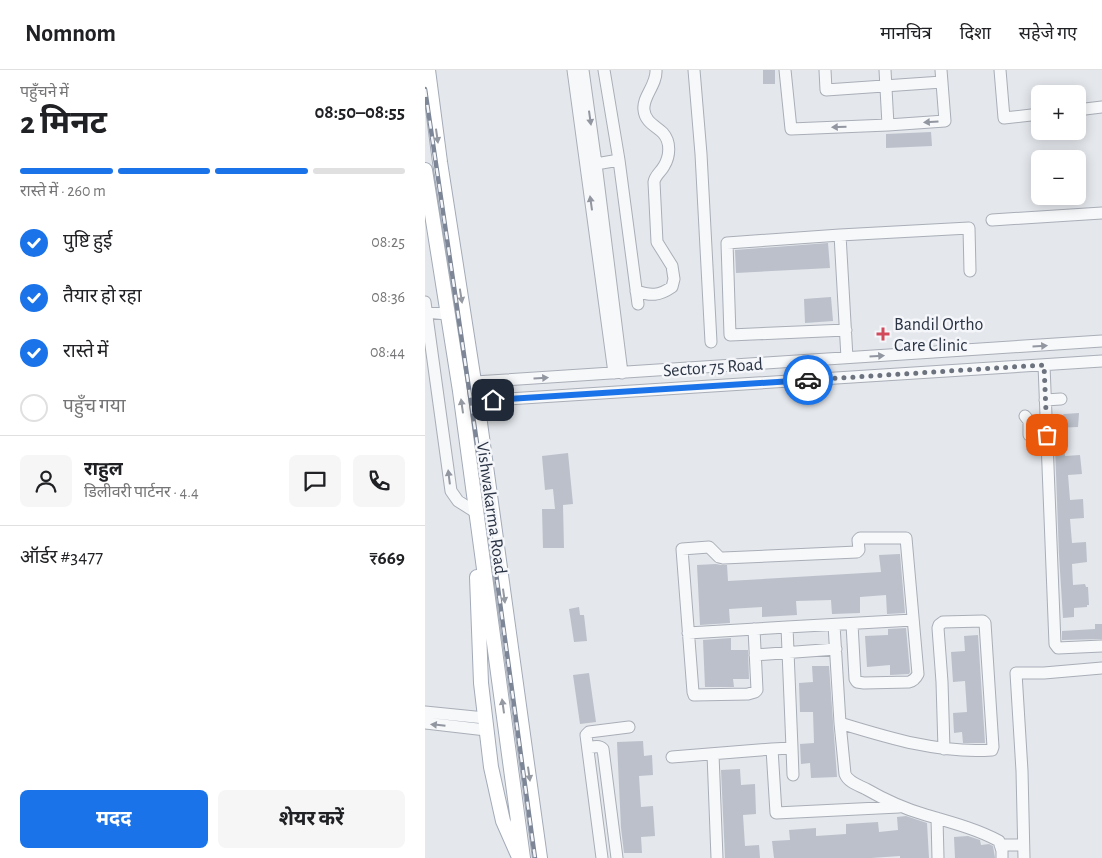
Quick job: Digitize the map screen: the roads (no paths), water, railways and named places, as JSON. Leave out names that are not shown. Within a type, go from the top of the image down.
[{"type":"main road","name":"Vishwakarma Road","points":[[428,70],[475,382],[540,858]]},
{"type":"main road","name":"Vishwakarma Road","points":[[425,170],[426,189],[460,390],[509,744],[521,858]]},
{"type":"main road","points":[[480,538],[477,576],[481,683],[491,766],[503,820],[521,858]]},
{"type":"main road","points":[[509,744],[523,736]]},
{"type":"main road","points":[[509,744],[525,750]]},
{"type":"street","points":[[573,70],[618,373]]},
{"type":"street","points":[[583,70],[596,164],[618,373]]},
{"type":"street","points":[[604,70],[619,160],[638,304]]},
{"type":"street","points":[[636,291],[650,295],[664,293],[672,287],[674,279],[672,266],[657,242],[654,182],[655,177],[667,160],[669,150],[667,138],[651,124],[644,112],[644,104],[656,77],[656,70]]},
{"type":"street","points":[[694,70],[701,154],[711,342]]},
{"type":"street","points":[[785,70],[791,129],[945,121],[941,70]]},
{"type":"street","points":[[825,70],[826,90],[942,82]]},
{"type":"street","points":[[885,70],[888,125]]},
{"type":"street","points":[[1000,70],[1004,118],[1031,115]]},
{"type":"street","points":[[1086,109],[1102,108]]},
{"type":"street","points":[[596,164],[619,160]]},
{"type":"street","points":[[992,220],[1102,212]]},
{"type":"street","points":[[846,330],[730,335],[727,243],[969,228],[970,271]]},
{"type":"street","points":[[840,235],[847,358]]},
{"type":"street","points":[[447,314],[425,309],[451,491],[458,501],[477,512]]},
{"type":"street","name":"Sector 75 Road","points":[[475,382],[1102,342]]},
{"type":"street","name":"Sector 75 Road","points":[[477,401],[1102,361]]},
{"type":"street","points":[[1044,365],[1055,644],[1058,648],[1102,646]]},
{"type":"street","points":[[508,380],[509,399]]},
{"type":"street","points":[[1045,400],[1061,399]]},
{"type":"street","points":[[1025,416],[1029,421],[1029,434]]},
{"type":"street","points":[[754,629],[757,690],[748,694],[695,695],[693,692],[682,549],[709,546],[719,557],[857,552],[859,550],[858,540],[860,538],[906,538],[918,674],[913,681],[857,682],[855,679],[851,624]]},
{"type":"street","points":[[688,633],[913,620]]},
{"type":"street","points":[[841,723],[916,744],[944,749],[992,749],[985,623],[983,621],[943,622],[938,628],[944,749]]},
{"type":"street","points":[[834,625],[846,777],[901,807],[990,836],[999,841],[1002,858]]},
{"type":"street","points":[[787,628],[793,775]]},
{"type":"street","points":[[755,654],[836,649]]},
{"type":"street","points":[[1023,858],[1022,771],[1016,673],[1044,673],[1102,668]]},
{"type":"street","points":[[425,712],[486,724]]},
{"type":"street","points":[[425,723],[486,724]]},
{"type":"street","points":[[588,748],[597,746],[603,749],[617,857],[600,858],[586,737],[589,732],[629,728]]},
{"type":"street","points":[[672,758],[792,748]]},
{"type":"street","points":[[772,750],[776,813],[901,807]]},
{"type":"street","points":[[713,754],[717,858]]},
{"type":"street","points":[[937,818],[938,858]]},
{"type":"street","points":[[1000,845],[1023,845]]},
{"type":"railway","points":[[425,89],[495,566],[535,858]]},
{"type":"place","name":"Bandil Ortho Care Clinic","points":[[883,334]]}]
